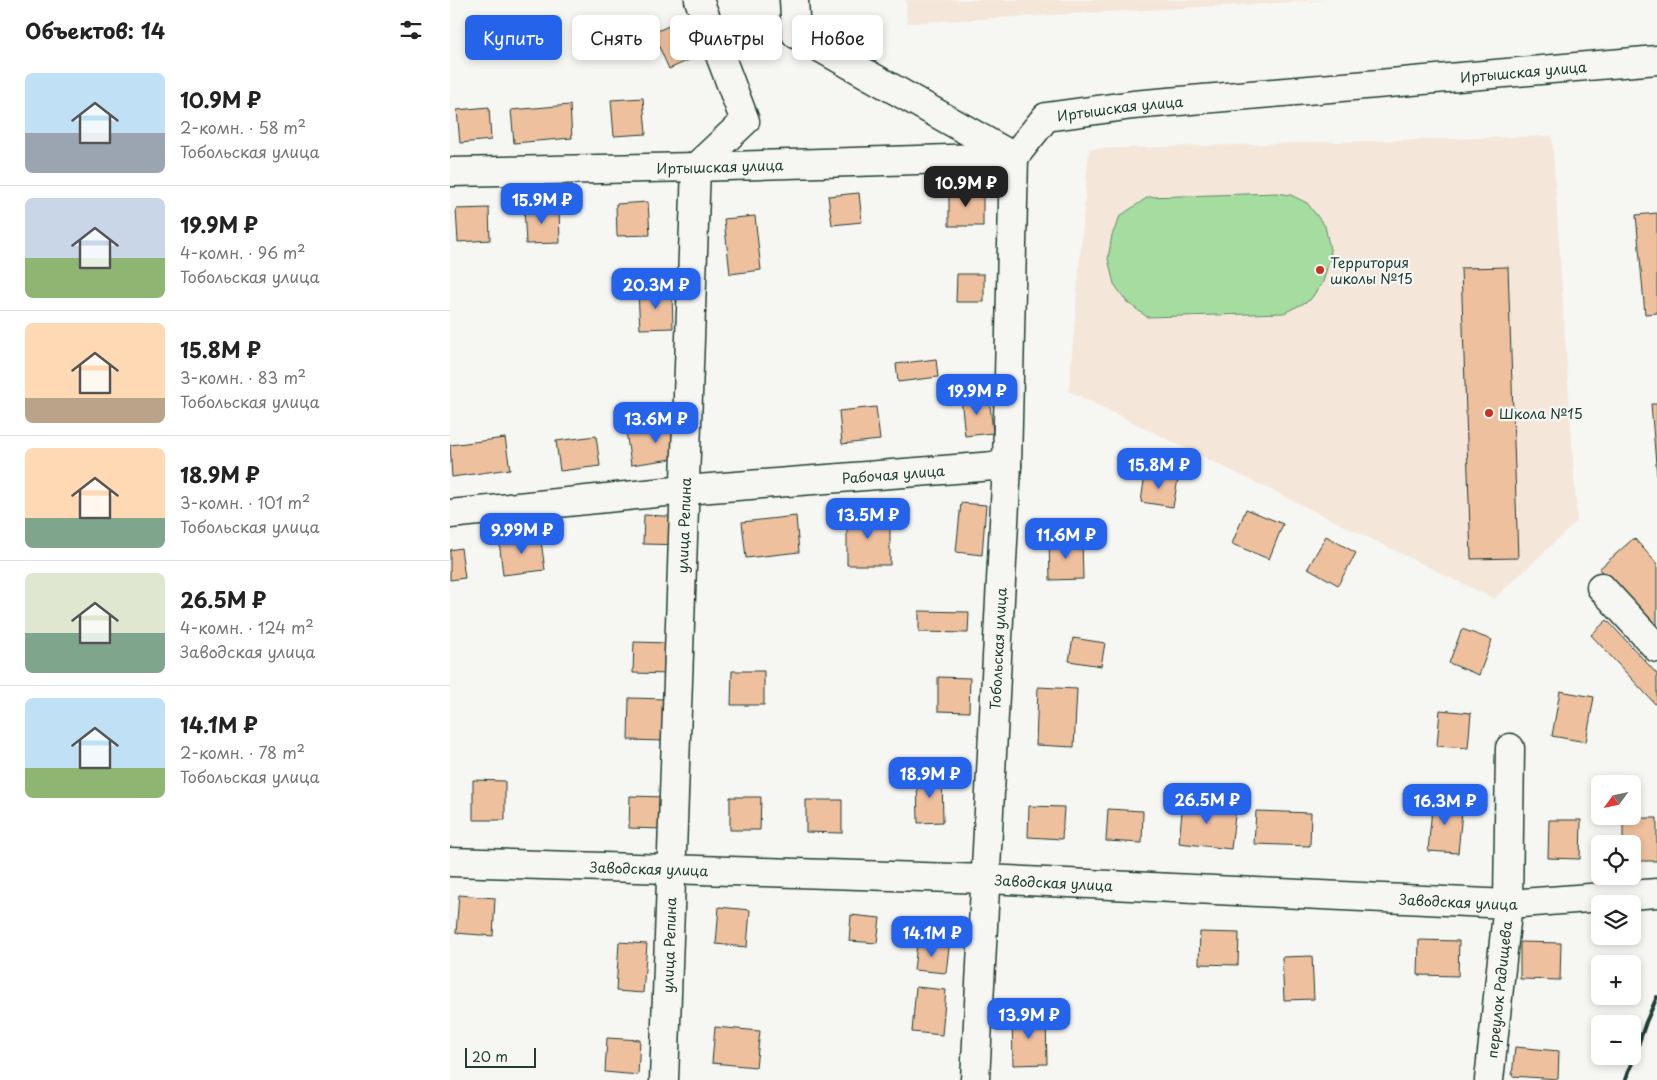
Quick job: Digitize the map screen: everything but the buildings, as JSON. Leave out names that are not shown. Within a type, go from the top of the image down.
[{"type":"street","points":[[696,167],[745,121],[700,0]]},
{"type":"street","points":[[794,0],[796,34],[1014,157]]},
{"type":"street","name":"Иртышская улица","points":[[450,172],[696,167],[1014,157],[1046,117],[1133,105],[1657,60]]},
{"type":"street","name":"Тобольская улица","points":[[975,1080],[1007,465],[1014,157]]},
{"type":"street","name":"улица Репина","points":[[664,1080],[696,167]]},
{"type":"street","name":"Рабочая улица","points":[[450,514],[685,490],[1007,465]]},
{"type":"street","points":[[1601,587],[1657,648]]},
{"type":"street","name":"переулок Радищева","points":[[1489,1080],[1508,904],[1510,748]]},
{"type":"street","name":"Заводская улица","points":[[450,862],[986,880],[1508,904],[1657,893]]},
{"type":"shaded area","points":[[906,0],[1326,0],[907,23]]},
{"type":"shaded area","name":"Территория школы №15","points":[[1552,136],[1577,521],[1494,599],[1069,391],[1089,149]]},
{"type":"green space","points":[[1277,193],[1291,195],[1307,203],[1325,226],[1331,254],[1323,282],[1310,300],[1284,313],[1147,317],[1127,302],[1114,284],[1108,259],[1112,235],[1120,216],[1148,197]]},
{"type":"railway","points":[[1626,1080],[1646,1022],[1657,997]]},
{"type":"place","name":"Территория школы №15","points":[[1320,270]]},
{"type":"place","name":"Школа №15","points":[[1489,413]]}]
